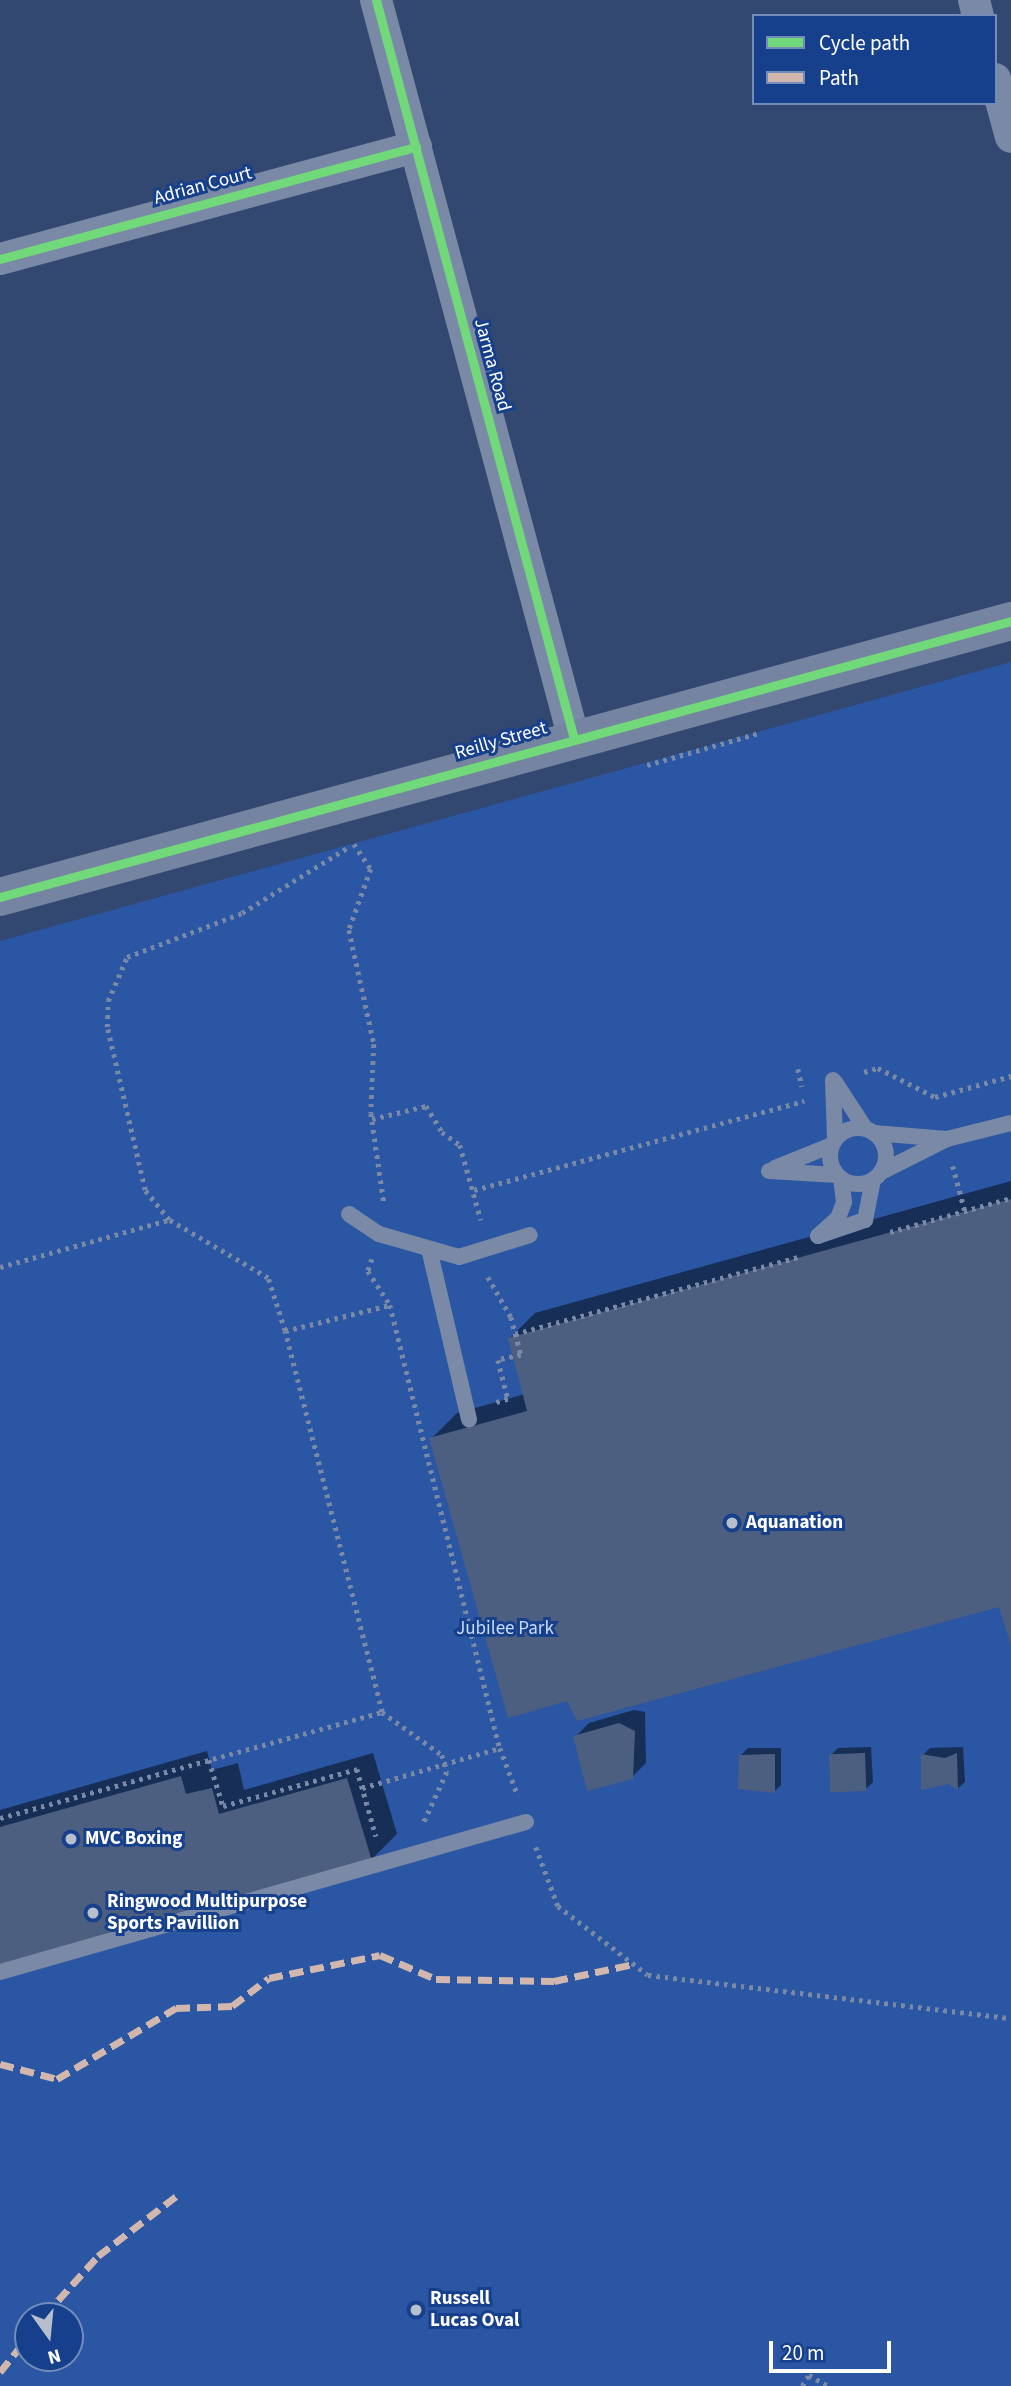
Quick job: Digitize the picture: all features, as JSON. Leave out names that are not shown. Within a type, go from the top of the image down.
[{"type":"street","name":"Jarma Road","points":[[376,0],[574,739]]},
{"type":"street","points":[[997,86],[1011,137]]},
{"type":"street","name":"Adrian Court","points":[[0,259],[416,147]]},
{"type":"street","name":"Reilly Street","points":[[0,897],[1011,621]]},
{"type":"lane","points":[[833,1080],[887,1155],[877,1176],[865,1220],[818,1236],[838,1218],[844,1202],[833,1142],[833,1080]]},
{"type":"lane","points":[[947,1139],[870,1130],[833,1142],[769,1171],[839,1177],[877,1176],[947,1139],[1011,1123]]},
{"type":"lane","points":[[349,1214],[379,1234],[430,1253],[483,1254],[530,1235]]},
{"type":"lane","points":[[430,1253],[469,1419]]},
{"type":"lane","points":[[0,1972],[526,1822]]},
{"type":"path","points":[[641,765],[739,744],[764,729]]},
{"type":"path","points":[[369,838],[354,844],[242,914],[140,949],[127,957],[111,985],[107,1027],[145,1190],[169,1220],[268,1278],[285,1331],[382,1712],[442,1755],[447,1772],[418,1834]]},
{"type":"path","points":[[354,844],[370,869],[349,930],[374,1044],[371,1113],[384,1205],[368,1271],[390,1305],[500,1748],[558,1906],[648,1975],[1011,2018]]},
{"type":"path","points":[[802,1088],[878,1068],[935,1097],[1011,1076]]},
{"type":"path","points":[[474,1190],[805,1101],[798,1069]]},
{"type":"path","points":[[886,1233],[1011,1199]]},
{"type":"path","points":[[0,1266],[169,1220]]},
{"type":"path","points":[[515,1334],[806,1255]]},
{"type":"path","points":[[285,1331],[390,1305]]},
{"type":"path","points":[[0,1818],[382,1712]]},
{"type":"path","points":[[362,1788],[500,1748]]},
{"type":"path","points":[[209,1760],[223,1806],[357,1769],[377,1841]]},
{"type":"path","points":[[802,2386],[809,2375],[828,2386]]},
{"type":"green space","name":"Jubilee Park","points":[[1011,662],[1011,2386],[0,2386],[0,941]]},
{"type":"building","name":"Aquanation","points":[[1011,1199],[1011,1645],[999,1607],[577,1721],[567,1701],[508,1718],[429,1438],[527,1411],[508,1338]]},
{"type":"building","points":[[619,1723],[635,1731],[633,1779],[587,1791],[573,1736]]},
{"type":"building","points":[[865,1753],[866,1791],[830,1792],[829,1754]]},
{"type":"building","points":[[957,1753],[958,1790],[948,1784],[921,1790],[921,1754],[945,1758]]},
{"type":"building","points":[[775,1754],[775,1793],[738,1789],[739,1755]]},
{"type":"building","name":"Ringwood Multipurpose Sports Pavillion","points":[[181,1776],[186,1794],[212,1788],[219,1814],[347,1778],[372,1861],[0,1964],[0,1827]]},
{"type":"marked path","points":[[0,2064],[57,2079],[176,2008],[232,2006],[269,1978],[380,1955],[436,1979],[554,1981],[634,1964]]},
{"type":"marked path","points":[[57,2302],[98,2256],[179,2194]]},
{"type":"marked path","points":[[0,2372],[14,2354]]},
{"type":"cycle path","points":[[376,0],[574,739]]},
{"type":"cycle path","points":[[0,259],[416,147]]},
{"type":"cycle path","points":[[0,897],[1011,621]]},
{"type":"place","name":"Aquanation","points":[[732,1523]]},
{"type":"place","name":"MVC Boxing","points":[[71,1839]]},
{"type":"place","name":"Ringwood Multipurpose Sports Pavillion","points":[[93,1913]]},
{"type":"place","name":"Russell Lucas Oval","points":[[416,2310]]}]
